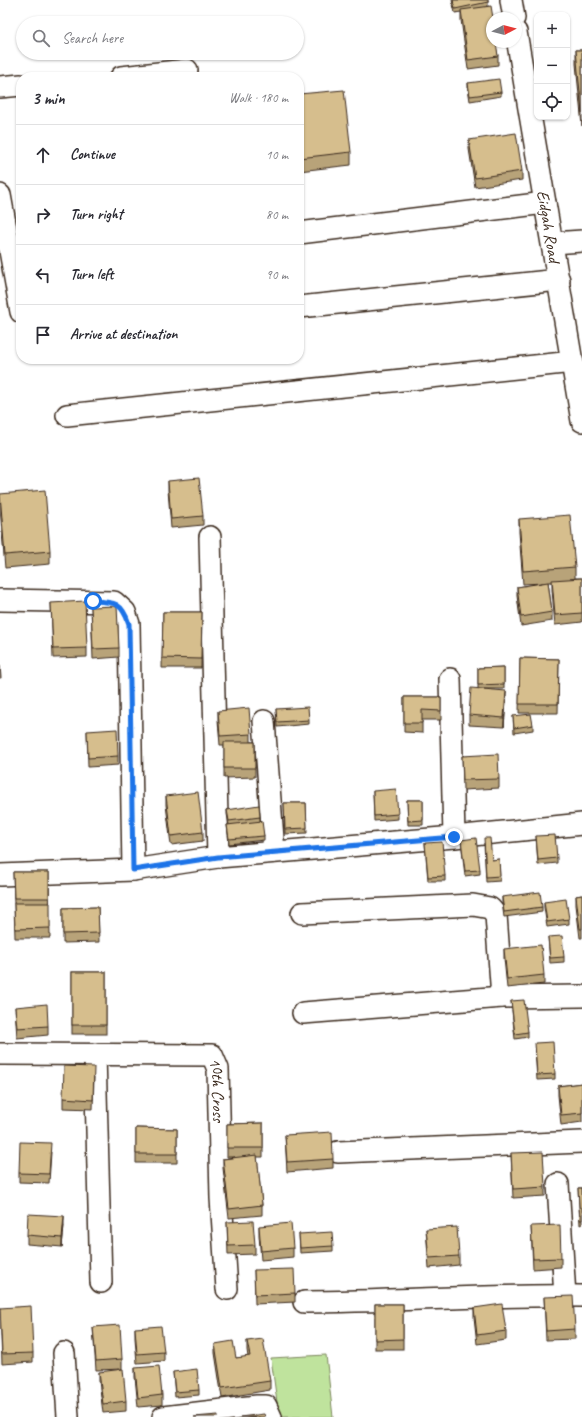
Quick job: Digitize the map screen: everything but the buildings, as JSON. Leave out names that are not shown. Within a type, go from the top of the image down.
[{"type":"street","points":[[511,0],[513,12]]},
{"type":"street","name":"Eidgah Road","points":[[519,48],[582,421]]},
{"type":"street","points":[[168,72],[187,70]]},
{"type":"street","points":[[0,87],[16,85]]},
{"type":"street","points":[[0,195],[16,258]]},
{"type":"street","points":[[304,231],[545,203]]},
{"type":"street","points":[[553,243],[582,241]]},
{"type":"street","points":[[304,306],[559,280]]},
{"type":"street","points":[[67,414],[573,362]]},
{"type":"street","points":[[210,537],[218,857]]},
{"type":"street","points":[[0,600],[114,602],[125,612],[129,624],[133,870]]},
{"type":"street","points":[[450,678],[454,837]]},
{"type":"street","points":[[264,721],[274,852]]},
{"type":"street","points":[[0,875],[133,870],[218,857],[454,837],[582,824]]},
{"type":"street","points":[[302,913],[473,905],[490,908],[496,915],[502,997]]},
{"type":"street","points":[[303,1013],[502,997],[582,996]]},
{"type":"street","name":"10th Cross","points":[[0,1054],[212,1055],[218,1069],[221,1198],[227,1289]]},
{"type":"street","points":[[95,1054],[101,1282]]},
{"type":"street","points":[[338,1152],[582,1142]]},
{"type":"street","points":[[304,1302],[358,1302],[476,1296],[574,1296],[558,1184]]},
{"type":"street","points":[[64,1352],[68,1417]]},
{"type":"street","points":[[162,1417],[257,1406],[266,1406],[271,1417]]},
{"type":"green space","points":[[326,1355],[333,1417],[279,1417],[271,1358]]},
{"type":"route","points":[[93,601],[114,602],[125,612],[129,624],[133,870],[218,857],[454,837]]}]
